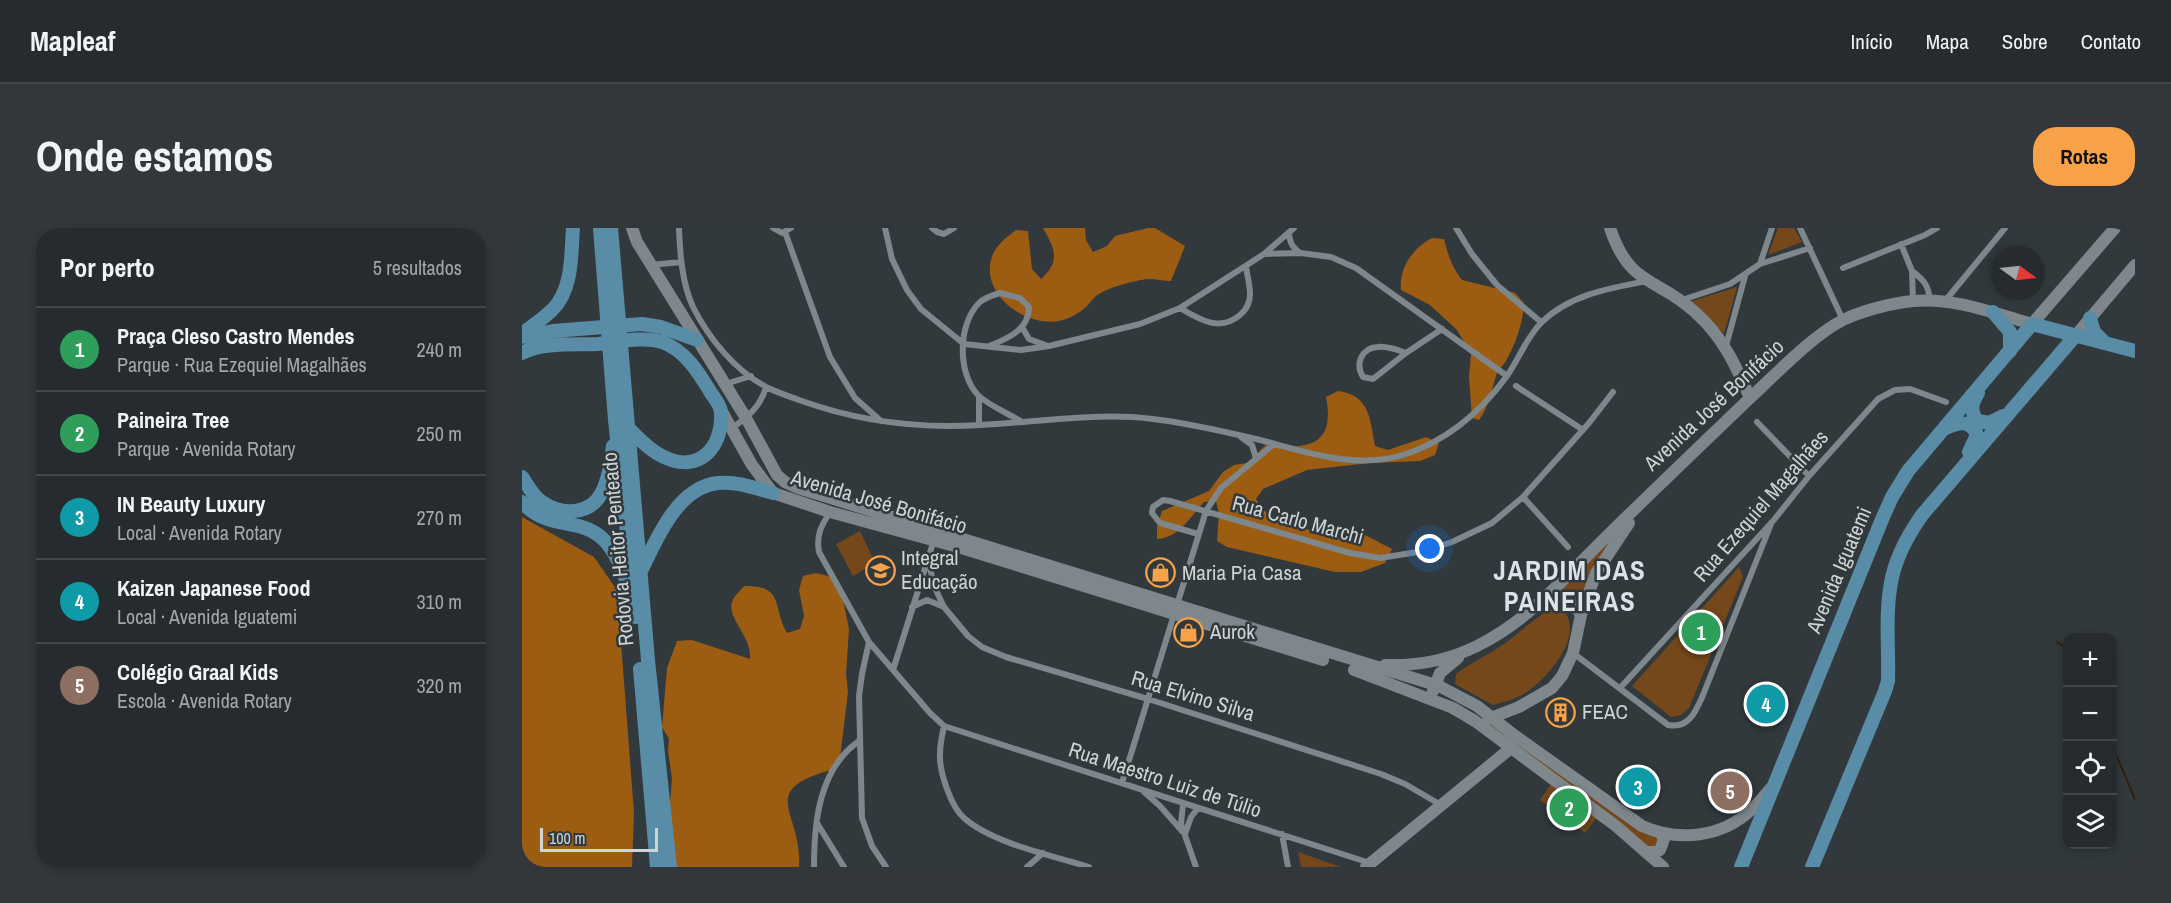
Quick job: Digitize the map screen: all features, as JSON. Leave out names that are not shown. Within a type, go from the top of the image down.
[{"type":"main road","points":[[522,335],[554,309],[561,299],[569,277],[573,228]]},
{"type":"main road","name":"Rodovia Heitor Penteado","points":[[600,228],[615,420],[634,601],[657,867]]},
{"type":"main road","name":"Rodovia Heitor Penteado","points":[[611,228],[648,660],[670,867]]},
{"type":"main road","name":"Avenida José Bonifácio","points":[[632,228],[637,242],[746,418],[777,475],[785,482],[798,489],[1176,610],[1434,699],[1475,721],[1647,852],[1663,867]]},
{"type":"main road","points":[[1610,228],[1623,259],[1647,281],[1682,300],[1714,331],[1726,346],[1750,399]]},
{"type":"main road","points":[[2032,324],[2115,228]]},
{"type":"main road","points":[[1812,867],[1885,691],[1888,672],[1890,590],[1900,554],[1913,527],[2135,265]]},
{"type":"main road","name":"Avenida José Bonifácio","points":[[1364,664],[1401,665],[1442,660],[1499,634],[1547,595],[1647,496],[1803,350],[1830,328],[1844,320],[1913,301],[1944,302],[1994,312],[2135,351]]},
{"type":"main road","points":[[1994,312],[2010,332],[2010,351]]},
{"type":"main road","points":[[2090,318],[2094,332],[2105,343]]},
{"type":"main road","points":[[522,335],[642,324],[661,327],[697,340]]},
{"type":"main road","name":"Avenida Iguatemi","points":[[1741,867],[1892,497],[1908,471],[1940,431],[2032,324]]},
{"type":"main road","points":[[522,353],[540,347],[642,340],[661,341],[677,349],[697,370],[722,410],[720,435],[715,447],[705,456],[692,461],[677,461],[664,457],[648,447],[629,429]]},
{"type":"main road","points":[[1989,376],[1972,405],[1974,417],[1981,423],[1989,423],[2012,409]]},
{"type":"main road","name":"Avenida José Bonifácio","points":[[722,410],[752,465],[773,493],[831,512],[1434,685],[1459,695],[1642,826],[1661,834]]},
{"type":"main road","points":[[522,477],[534,495],[543,503],[559,510],[585,510],[596,502],[603,492],[610,466],[615,420]]},
{"type":"main road","points":[[1940,431],[1958,422],[1965,423],[1977,435],[1957,475]]},
{"type":"main road","points":[[641,571],[660,529],[677,508],[697,491],[717,483],[744,485],[773,493]]},
{"type":"main road","points":[[1475,721],[1519,707],[1551,688],[1562,676],[1573,653],[1581,615],[1596,573],[1613,544],[1647,496]]},
{"type":"main road","points":[[522,502],[538,516],[583,527],[595,532],[605,540],[614,552],[634,601]]},
{"type":"main road","points":[[1547,595],[1573,602],[1581,615]]},
{"type":"main road","points":[[1434,699],[1434,685],[1440,673],[1477,646]]},
{"type":"main road","points":[[1514,735],[1514,718],[1519,707]]},
{"type":"main road","points":[[1370,866],[1511,748]]},
{"type":"main road","points":[[1661,834],[1694,836],[1731,825],[1751,810],[1774,785]]},
{"type":"main road","points":[[1647,852],[1660,850],[1664,839],[1661,834]]},
{"type":"street","points":[[679,228],[681,262],[692,305],[719,348],[766,387],[817,406],[881,421],[925,426],[1115,417],[1154,419],[1352,461],[1379,460],[1400,456],[1448,435],[1473,415],[1506,376],[1541,322],[1579,298],[1606,288],[1647,281]]},
{"type":"street","points":[[773,228],[779,232],[788,230],[830,357],[855,398],[881,421]]},
{"type":"street","points":[[885,228],[892,259],[907,290],[921,309],[964,344],[1021,350],[1049,346],[1140,324],[1180,308],[1264,254],[1291,230]]},
{"type":"street","points":[[932,228],[944,234],[954,228]]},
{"type":"street","points":[[1456,228],[1497,285],[1541,322]]},
{"type":"street","points":[[1760,264],[1772,228]]},
{"type":"street","points":[[1800,228],[1844,320]]},
{"type":"street","points":[[1844,268],[1937,228]]},
{"type":"street","points":[[1944,302],[2006,228]]},
{"type":"street","points":[[1291,230],[1293,248],[1301,253]]},
{"type":"street","points":[[1901,244],[1912,271],[1913,301]]},
{"type":"street","points":[[1682,300],[1730,284],[1760,264],[1810,248]]},
{"type":"street","points":[[1264,254],[1301,253],[1331,256],[1356,268],[1506,376]]},
{"type":"street","points":[[651,265],[681,262]]},
{"type":"street","points":[[1180,308],[1199,319],[1212,323],[1225,324],[1238,317],[1246,310],[1250,295],[1246,266]]},
{"type":"street","points":[[1912,271],[1925,281],[1930,291],[1930,301]]},
{"type":"street","points":[[1726,346],[1745,275]]},
{"type":"street","points":[[989,347],[1013,336],[1022,327],[1029,313],[1029,307],[1020,298],[1000,293],[980,302],[971,314],[965,329],[964,367],[969,383],[979,396],[1022,422]]},
{"type":"street","points":[[1022,327],[1029,339],[1049,346]]},
{"type":"street","points":[[1406,353],[1379,347],[1370,349],[1362,355],[1358,363],[1359,371],[1363,377],[1373,379],[1442,329]]},
{"type":"street","points":[[726,388],[732,382],[751,376]]},
{"type":"street","points":[[1516,386],[1583,430]]},
{"type":"street","points":[[731,428],[759,405],[766,387]]},
{"type":"street","name":"Rua Ezequiel Magalhães","points":[[1620,688],[1773,521],[1809,476],[1878,399],[1895,390],[1910,389],[1946,402]]},
{"type":"street","name":"Rua Carlo Marchi","points":[[1198,534],[1160,523],[1152,513],[1153,507],[1163,500],[1328,547],[1380,558],[1424,551],[1452,542],[1492,524],[1523,497],[1583,430],[1613,392]]},
{"type":"street","points":[[979,396],[979,425]]},
{"type":"street","points":[[1757,422],[1809,476]]},
{"type":"street","points":[[1238,435],[1252,445],[1256,458]]},
{"type":"street","points":[[1259,440],[1264,447],[1264,452]]},
{"type":"street","points":[[1122,783],[1206,511],[1221,488],[1274,444]]},
{"type":"street","points":[[1523,497],[1568,547]]},
{"type":"street","points":[[831,512],[819,529],[817,541],[819,552],[869,642],[944,726],[939,755],[942,775],[962,817],[1008,841],[1089,867]]},
{"type":"street","points":[[1573,653],[1668,725],[1684,725],[1694,714],[1773,521]]},
{"type":"street","points":[[893,670],[934,540]]},
{"type":"street","name":"Rua Elvino Silva","points":[[928,558],[934,586],[944,607],[968,636],[982,647],[1006,657],[1148,699],[1381,774],[1405,784],[1442,805]]},
{"type":"street","points":[[911,607],[927,600],[944,607]]},
{"type":"street","points":[[869,642],[859,696],[862,818],[872,846],[886,867]]},
{"type":"street","name":"Rua Maestro Luiz de Túlio","points":[[944,726],[1282,834],[1370,866]]},
{"type":"street","points":[[815,865],[817,823],[823,792],[829,776],[845,751],[859,741]]},
{"type":"street","points":[[1141,789],[1185,834]]},
{"type":"street","points":[[1183,804],[1181,815],[1196,867]]},
{"type":"street","points":[[1185,834],[1191,817],[1198,808]]},
{"type":"street","points":[[817,823],[844,867]]},
{"type":"street","points":[[1282,834],[1288,867]]},
{"type":"street","points":[[1027,867],[1043,853]]},
{"type":"shaded area","points":[[1043,228],[1085,228],[1086,240],[1093,252],[1107,246],[1115,236],[1148,228],[1155,228],[1185,246],[1171,281],[1148,279],[1121,285],[1101,293],[1084,309],[1070,317],[1047,322],[1023,315],[1002,299],[991,278],[990,266],[993,254],[1003,241],[1016,230],[1028,231],[1032,269],[1041,279],[1054,260],[1051,242]]},
{"type":"shaded area","points":[[1778,228],[1794,228],[1802,242],[1768,255]]},
{"type":"shaded area","points":[[1432,238],[1444,239],[1451,261],[1462,280],[1515,293],[1524,303],[1516,340],[1497,374],[1479,420],[1472,418],[1469,377],[1471,354],[1457,330],[1430,305],[1401,290],[1402,274],[1409,259],[1419,247]]},
{"type":"shaded area","points":[[1737,287],[1724,334],[1692,301]]},
{"type":"shaded area","points":[[1338,391],[1357,397],[1367,410],[1375,446],[1388,450],[1426,437],[1439,443],[1435,455],[1420,461],[1370,463],[1307,470],[1263,489],[1256,499],[1263,510],[1285,523],[1310,530],[1325,526],[1367,536],[1392,549],[1385,563],[1361,572],[1335,572],[1227,547],[1217,541],[1219,514],[1216,501],[1204,502],[1178,531],[1165,538],[1157,539],[1157,526],[1162,511],[1209,491],[1223,472],[1234,465],[1247,463],[1266,445],[1294,447],[1315,442],[1322,435],[1326,426],[1328,414],[1326,397]]},
{"type":"shaded area","points":[[522,517],[594,557],[617,590],[634,813],[632,867],[522,867]]},
{"type":"shaded area","points":[[1620,528],[1581,604],[1568,592],[1559,589]]},
{"type":"shaded area","points":[[860,531],[875,563],[853,576],[836,544]]},
{"type":"shaded area","points":[[1739,567],[1743,577],[1689,708],[1681,715],[1671,717],[1632,686]]},
{"type":"shaded area","points":[[816,573],[832,577],[843,600],[849,629],[846,674],[848,692],[840,758],[834,769],[810,777],[795,786],[789,795],[788,805],[795,831],[799,867],[676,867],[669,815],[672,779],[668,751],[669,739],[662,727],[667,668],[677,641],[692,640],[750,659],[750,651],[731,608],[736,596],[744,586],[766,589],[775,599],[787,633],[800,629],[804,616],[799,590],[803,576]]},
{"type":"shaded area","points":[[1557,605],[1567,615],[1570,628],[1568,641],[1552,668],[1530,689],[1517,697],[1493,705],[1455,684],[1456,674],[1504,644],[1536,618]]},
{"type":"shaded area","points":[[1494,722],[1660,836],[1653,850],[1486,726]]},
{"type":"shaded area","points":[[1552,783],[1597,817],[1585,833],[1540,800]]},
{"type":"shaded area","points":[[1298,852],[1341,867],[1301,867]]},
{"type":"waterway","points":[[2057,642],[2063,646]]},
{"type":"waterway","points":[[2117,757],[2135,799]]},
{"type":"place","name":"Integral Educação","points":[[880,570]]},
{"type":"place","name":"Maria Pia Casa","points":[[1161,573]]},
{"type":"place","name":"Aurok","points":[[1189,632]]},
{"type":"place","name":"Praça Cleso Castro Mendes","points":[[1701,632]]},
{"type":"place","name":"Kaizen Japanese Food","points":[[1766,704]]},
{"type":"place","name":"FEAC","points":[[1561,712]]},
{"type":"place","name":"IN Beauty Luxury","points":[[1638,787]]},
{"type":"place","name":"Colégio Graal Kids","points":[[1730,791]]},
{"type":"place","name":"Paineira Tree","points":[[1569,808]]},
{"type":"district","name":"JARDIM DAS PAINEIRAS","points":[[1570,586]]}]
